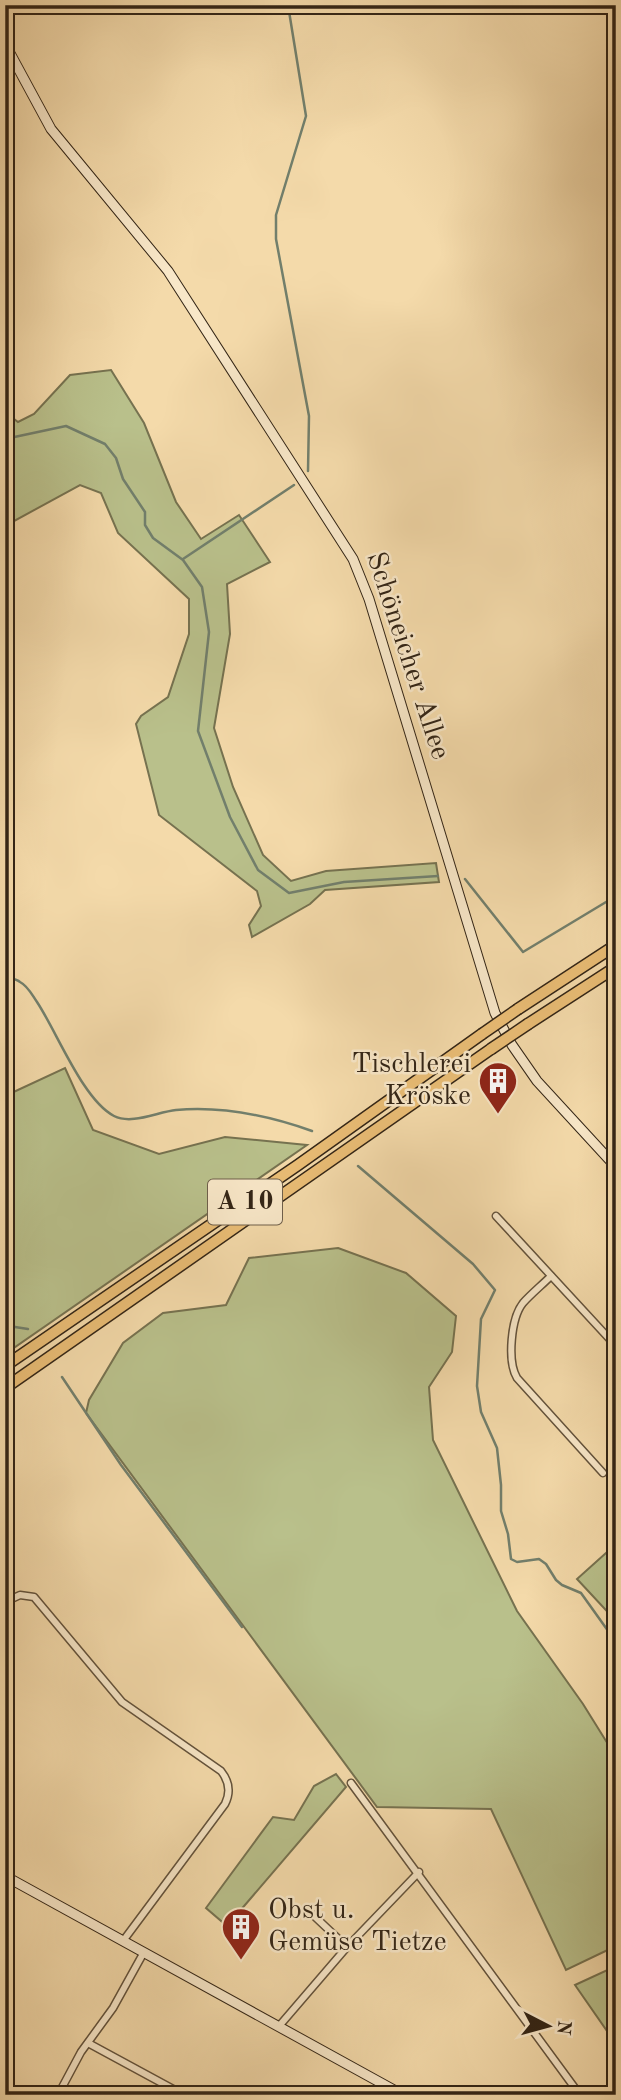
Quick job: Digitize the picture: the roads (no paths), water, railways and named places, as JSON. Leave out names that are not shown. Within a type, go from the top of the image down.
[{"type":"highway","name":"A 10","points":[[5,1366],[298,1165],[518,1009],[616,945]]},
{"type":"highway","name":"A 10","points":[[5,1388],[491,1049],[616,967]]},
{"type":"street","name":"Schöneicher Allee","points":[[5,44],[51,130],[173,278],[349,552],[369,599],[495,1013],[517,1054],[537,1081],[616,1167]]},
{"type":"street","points":[[496,1216],[616,1346]]},
{"type":"street","points":[[551,1276],[519,1309],[510,1351],[512,1370],[603,1473]]},
{"type":"street","points":[[5,1602],[20,1595],[34,1597],[122,1702],[221,1771],[227,1782],[229,1794],[225,1804],[123,1941]]},
{"type":"street","points":[[351,1783],[419,1872],[580,2095]]},
{"type":"street","points":[[280,2025],[346,1947],[419,1872]]},
{"type":"street","points":[[5,1876],[403,2095]]},
{"type":"street","points":[[311,1913],[346,1947]]},
{"type":"street","points":[[58,2095],[88,2043],[113,2008],[144,1952]]},
{"type":"street","points":[[88,2043],[182,2094]]},
{"type":"waterway","points":[[288,5],[306,116],[276,215],[276,239],[309,416],[308,471]]},
{"type":"waterway","points":[[5,439],[66,426],[105,444],[116,458],[123,479],[145,512],[145,525],[153,538],[183,560],[202,587],[209,632],[198,731],[230,817],[258,870],[289,893],[344,882],[438,876]]},
{"type":"waterway","points":[[183,559],[294,485]]},
{"type":"waterway","points":[[465,879],[523,952],[616,896]]},
{"type":"waterway","points":[[5,976],[28,988],[81,1081],[103,1108],[114,1116],[129,1119],[176,1110],[210,1109],[262,1117],[312,1131]]},
{"type":"waterway","points":[[358,1166],[473,1264],[495,1290],[481,1319],[477,1386],[481,1412],[497,1448],[501,1511],[508,1534],[511,1559],[517,1562],[539,1559],[546,1564],[562,1585],[581,1593],[616,1642]]},
{"type":"waterway","points":[[5,1322],[28,1329]]},
{"type":"waterway","points":[[62,1377],[121,1465],[242,1627]]},
{"type":"place","name":"Tischlerei Kröske","points":[[498,1115]]},
{"type":"place","name":"Obst u. Gemüse Tietze","points":[[241,1961]]}]
